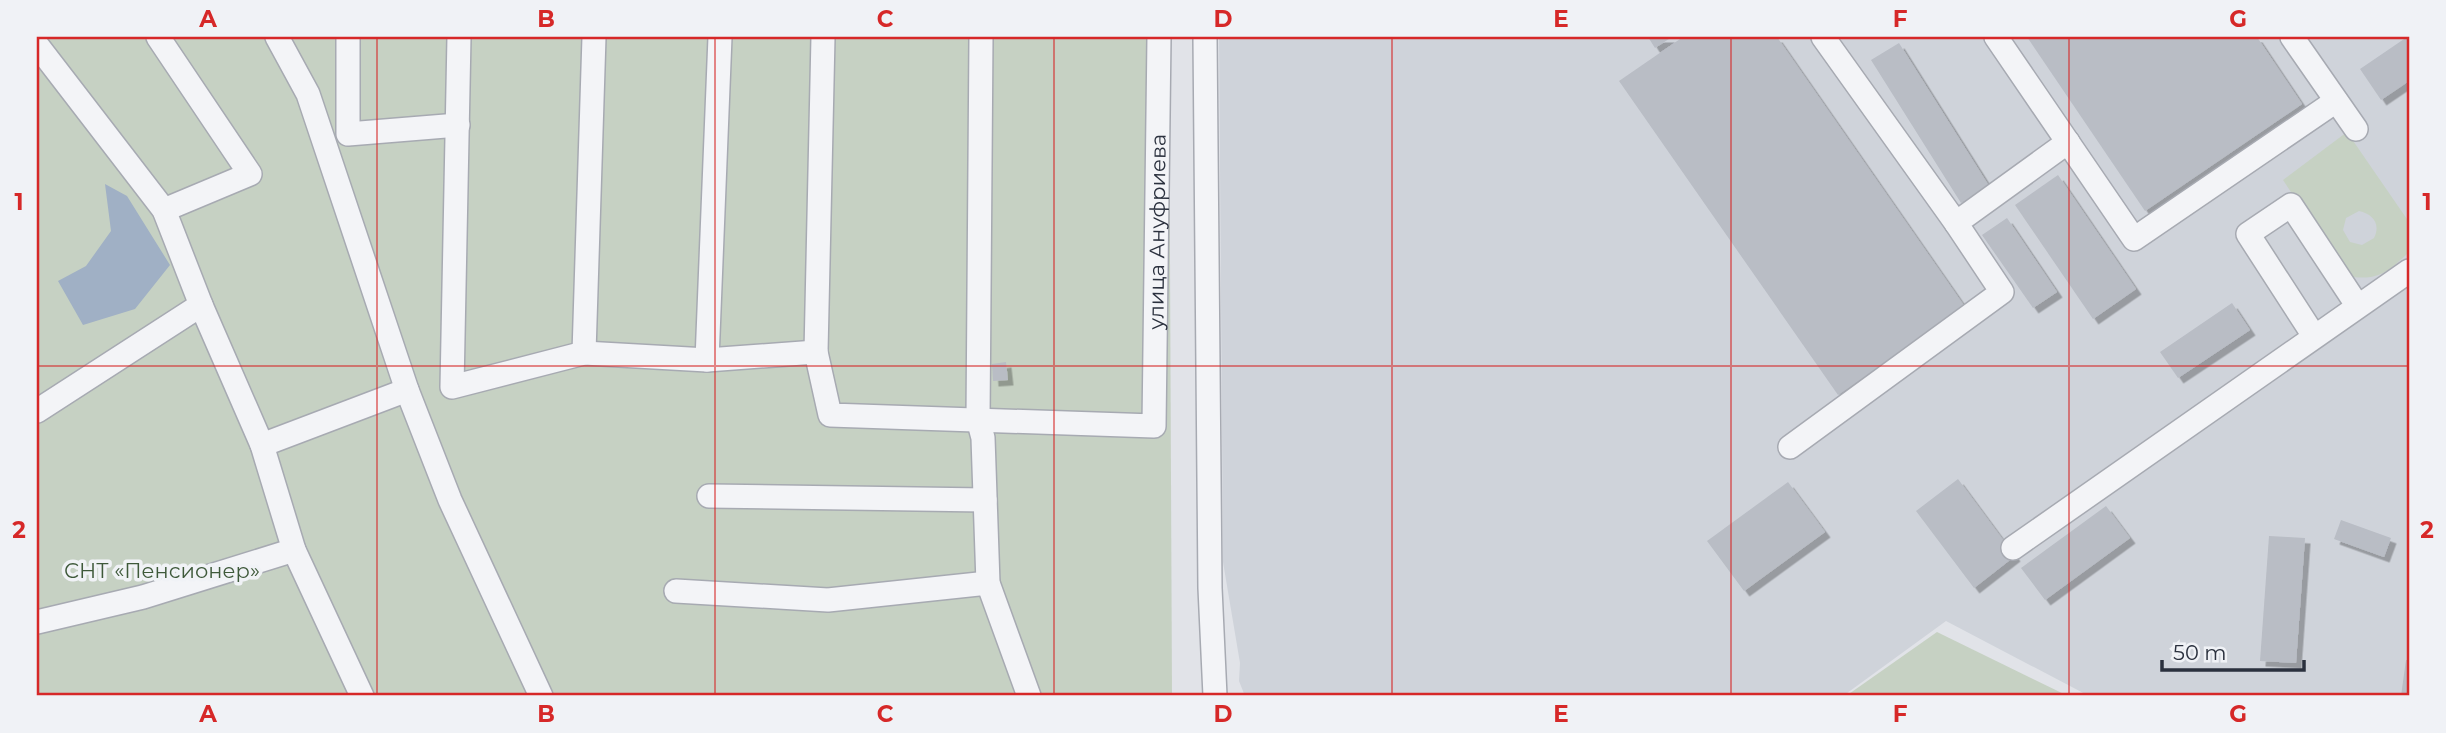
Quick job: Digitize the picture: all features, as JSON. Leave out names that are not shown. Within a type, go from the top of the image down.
[{"type":"street","points":[[158,37],[250,174],[164,210]]},
{"type":"street","points":[[276,37],[308,94],[407,390],[450,500],[541,696]]},
{"type":"street","points":[[348,37],[348,134],[458,125]]},
{"type":"street","points":[[459,37],[452,387],[584,353],[708,360],[816,352]]},
{"type":"street","points":[[584,353],[594,37]]},
{"type":"street","points":[[708,360],[720,37]]},
{"type":"street","points":[[823,37],[816,352],[830,415],[978,419]]},
{"type":"street","points":[[981,37],[978,419],[984,438],[988,583],[1029,696]]},
{"type":"street","name":"улица Ануфриева","points":[[978,419],[1153,426],[1159,37]]},
{"type":"street","points":[[1205,37],[1210,588],[1215,696]]},
{"type":"street","points":[[1790,447],[2002,292],[1824,37]]},
{"type":"street","points":[[1996,37],[2134,239],[2336,101]]},
{"type":"street","points":[[2292,37],[2356,129]]},
{"type":"street","points":[[37,45],[164,210],[201,305],[262,446],[294,550],[362,696]]},
{"type":"street","points":[[1956,223],[2068,142]]},
{"type":"street","points":[[2315,336],[2248,234],[2291,205],[2357,305]]},
{"type":"street","points":[[2013,548],[2409,271]]},
{"type":"street","points":[[37,411],[201,305]]},
{"type":"street","points":[[262,446],[407,390]]},
{"type":"street","points":[[709,496],[985,500]]},
{"type":"street","points":[[37,622],[143,597],[294,550]]},
{"type":"street","points":[[676,591],[828,600],[988,583]]},
{"type":"shaded area","points":[[1219,37],[2409,37],[2409,696],[2089,696],[1946,621],[1843,696],[1245,696],[1239,681],[1240,663],[1223,562]]},
{"type":"green space","name":"СНТ «Пенсионер»","points":[[37,37],[1169,37],[1172,696],[37,696]]},
{"type":"green space","points":[[2347,132],[2409,222],[2408,253],[2380,274],[2366,277],[2346,276],[2283,180]],"holes":[[[2359,211],[2372,217],[2376,224],[2374,238],[2362,245],[2350,242],[2343,230],[2346,218]]]},
{"type":"green space","points":[[1937,632],[2068,696],[1846,696]]},
{"type":"water","points":[[105,184],[127,196],[170,265],[135,309],[83,325],[58,281],[86,266],[111,231]]},
{"type":"building","points":[[1648,37],[1672,37],[1655,48]]},
{"type":"building","points":[[1683,37],[1777,37],[1965,307],[1838,395],[1619,81]]},
{"type":"building","points":[[2027,37],[2257,37],[2302,104],[2145,211]]},
{"type":"building","points":[[2407,37],[2409,81],[2381,100],[2360,69]]},
{"type":"building","points":[[1899,43],[1989,186],[1961,203],[1871,60]]},
{"type":"building","points":[[2058,175],[2136,289],[2093,319],[2015,205]]},
{"type":"building","points":[[2007,218],[2057,292],[2033,308],[1982,235]]},
{"type":"building","points":[[2232,303],[2250,330],[2178,378],[2160,352]]},
{"type":"building","points":[[1006,362],[1008,380],[993,381],[992,364]]},
{"type":"building","points":[[1958,479],[2015,556],[1974,588],[1916,511]]},
{"type":"building","points":[[1788,482],[1825,532],[1744,591],[1707,541]]},
{"type":"building","points":[[2106,506],[2130,538],[2045,600],[2021,568]]},
{"type":"building","points":[[2341,520],[2391,538],[2384,557],[2334,539]]},
{"type":"building","points":[[2269,536],[2305,538],[2296,663],[2260,661]]},
{"type":"building","points":[[2406,660],[2409,660],[2409,696],[2401,696]]}]
